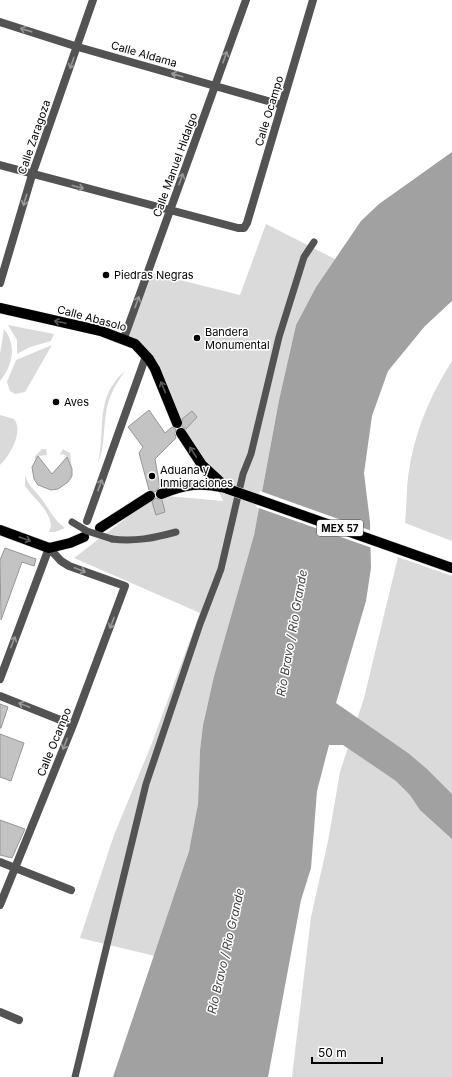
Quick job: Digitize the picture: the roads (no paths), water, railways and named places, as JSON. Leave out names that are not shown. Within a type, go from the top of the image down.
[{"type":"main road","name":"Calle Abasolo","points":[[0,308],[96,330],[124,338],[135,344],[146,356],[160,378],[177,423]]},
{"type":"main road","name":"MEX 57","points":[[181,433],[202,465],[228,489]]},
{"type":"main road","name":"MEX 57","points":[[161,494],[178,487],[202,483],[228,489],[452,568]]},
{"type":"main road","points":[[100,528],[150,496]]},
{"type":"main road","points":[[0,530],[49,548],[82,537]]},
{"type":"street","name":"Calle Zaragoza","points":[[0,283],[32,174],[78,47],[93,0]]},
{"type":"street","name":"Calle Manuel Hidalgo","points":[[124,338],[246,0]]},
{"type":"street","name":"Calle Ocampo","points":[[170,212],[238,228],[244,228],[247,223],[313,0]]},
{"type":"street","name":"Calle Aldama","points":[[0,22],[78,47],[282,105]]},
{"type":"street","points":[[0,165],[170,212]]},
{"type":"street","points":[[75,1077],[146,784],[200,624],[221,569],[243,474],[251,454],[279,337],[304,257],[314,242]]},
{"type":"street","points":[[87,521],[146,356]]},
{"type":"street","points":[[72,522],[88,531],[112,539],[135,540],[176,532]]},
{"type":"street","name":"Calle Ocampo","points":[[0,905],[73,725],[125,586],[68,566],[49,548]]},
{"type":"street","points":[[0,679],[49,548]]},
{"type":"street","points":[[0,696],[73,725]]},
{"type":"street","points":[[0,862],[71,890]]},
{"type":"street","points":[[0,1012],[19,1020]]},
{"type":"water","name":"Río Bravo / Rio Grande","points":[[452,152],[452,301],[425,326],[388,371],[372,416],[364,473],[370,522],[371,568],[366,601],[336,703],[408,753],[427,769],[452,794],[452,839],[420,810],[410,795],[396,781],[343,745],[329,745],[317,791],[311,868],[301,900],[268,1077],[113,1077],[189,851],[198,804],[200,750],[203,725],[214,676],[254,535],[279,400],[296,325],[316,287],[361,221],[379,204]]},
{"type":"place","name":"Piedras Negras","points":[[106,275]]},
{"type":"place","name":"Bandera Monumental","points":[[197,338]]},
{"type":"place","name":"Aves","points":[[56,402]]},
{"type":"place","name":"Aduana y Inmigraciones","points":[[152,476]]}]
